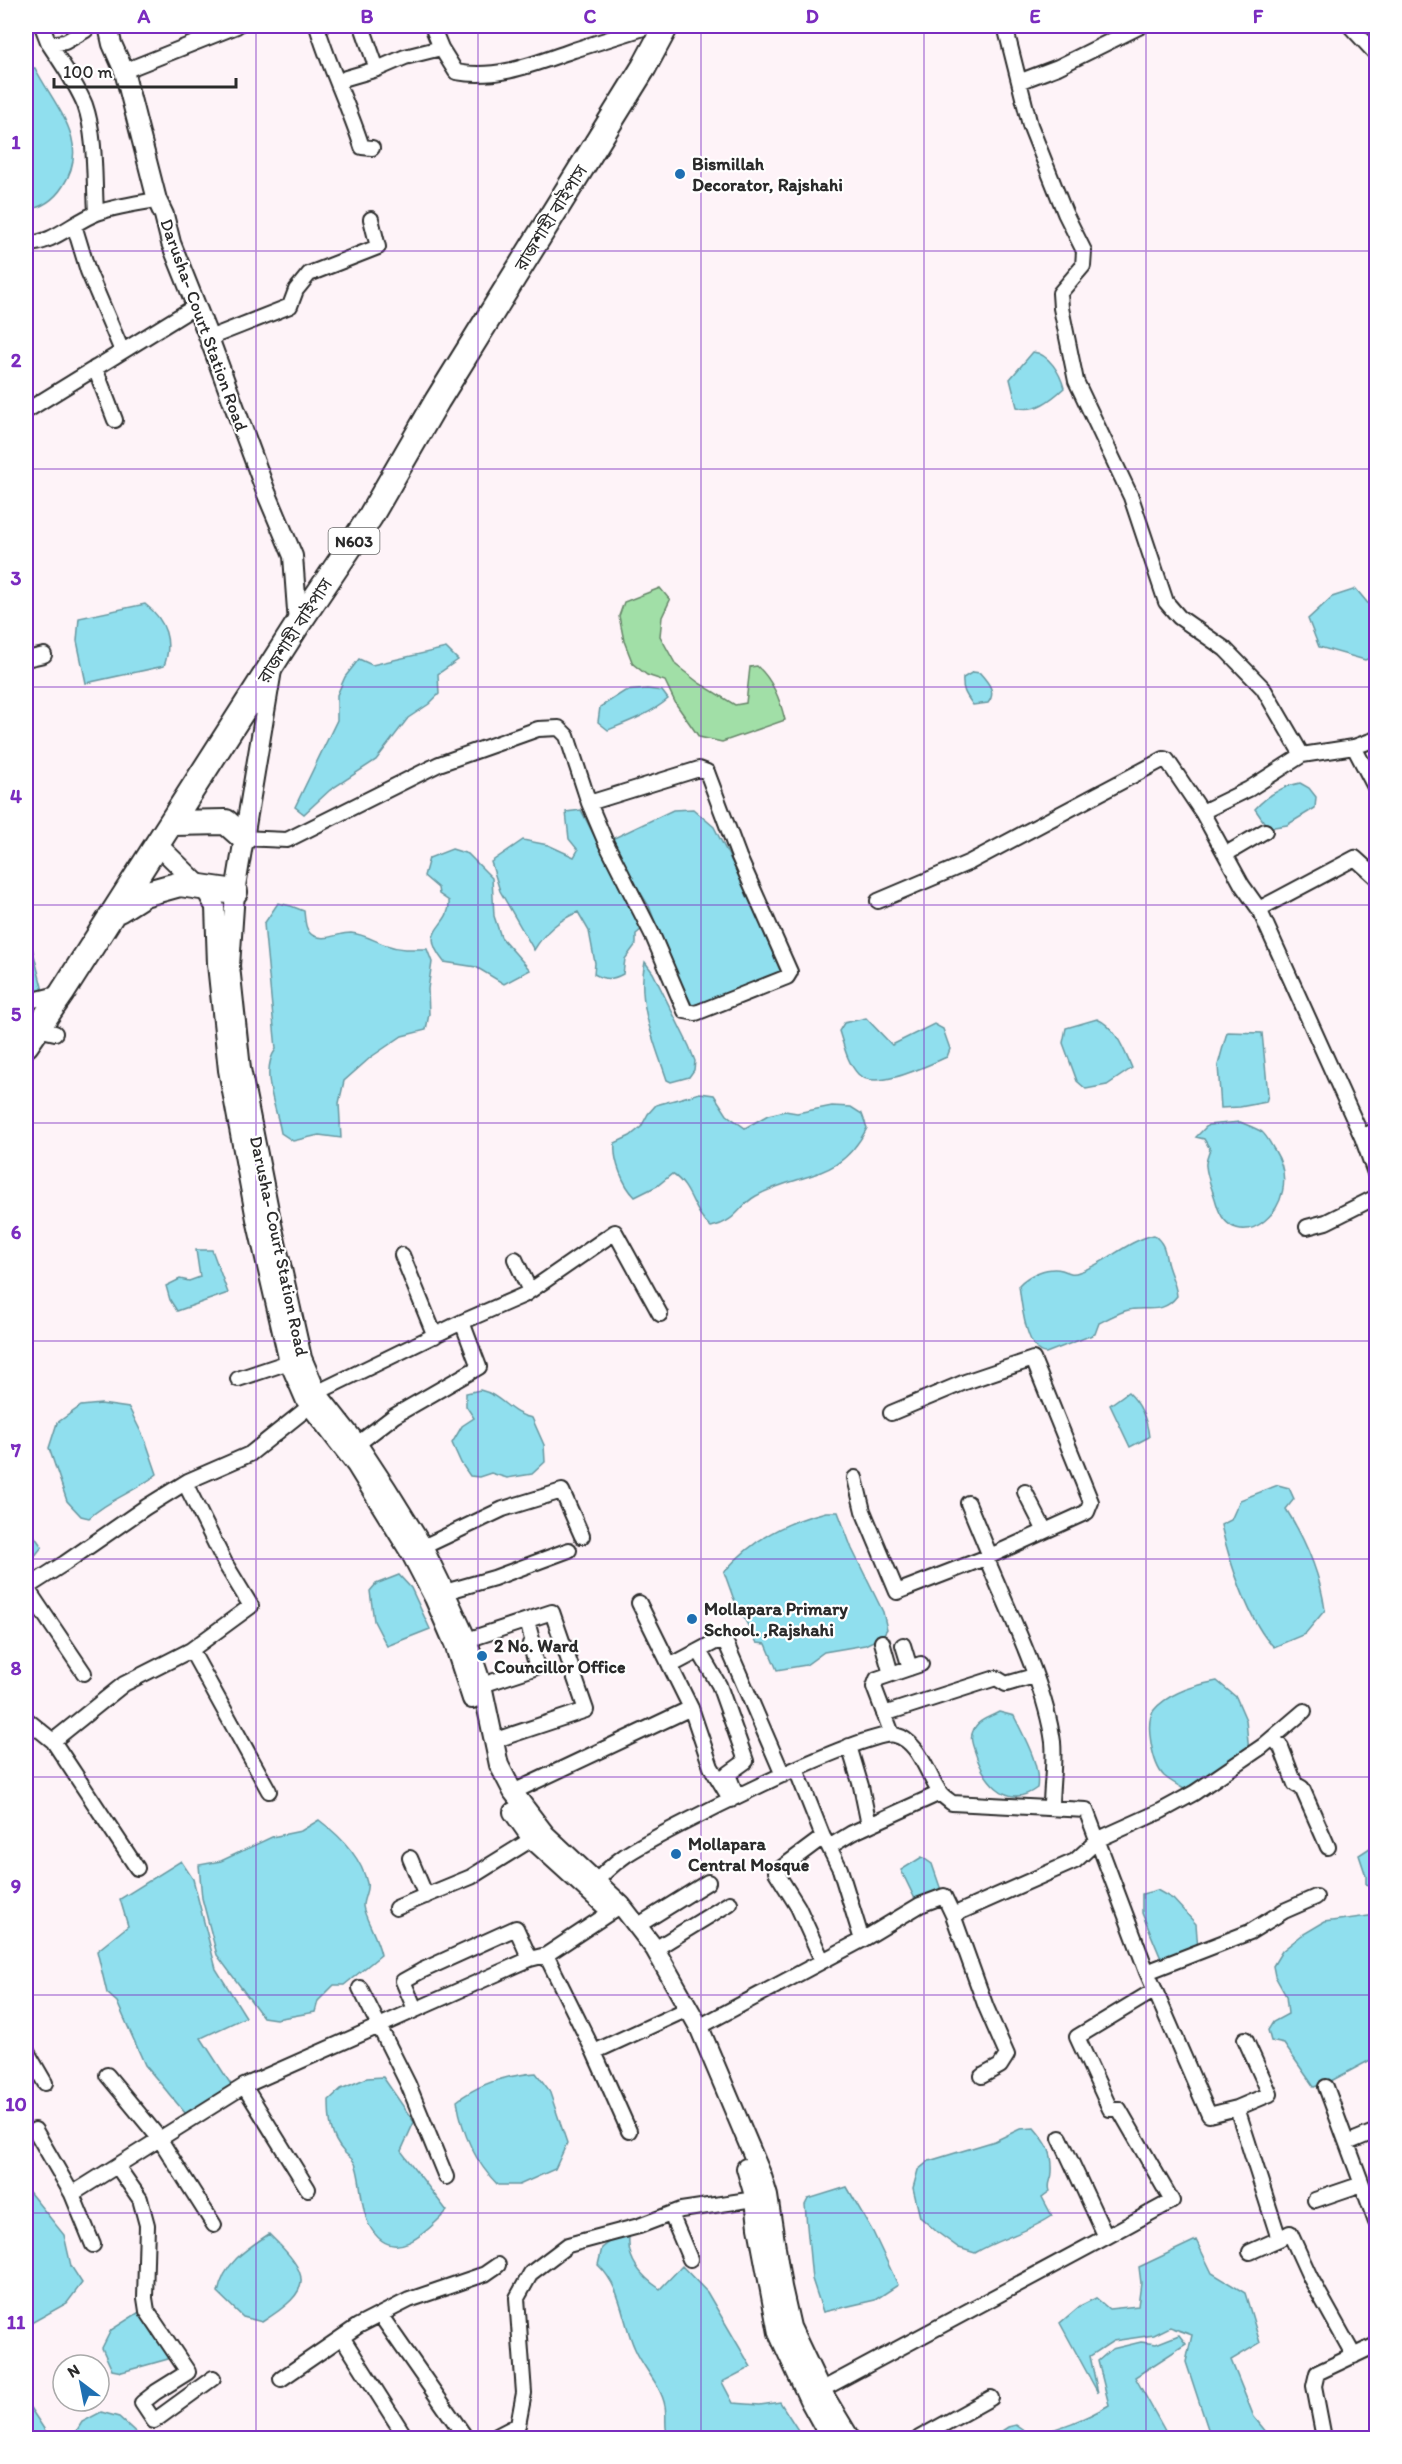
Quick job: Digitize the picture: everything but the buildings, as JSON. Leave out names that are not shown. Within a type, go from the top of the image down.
[{"type":"highway","name":"রাজশাহী বাইপাস","points":[[39,1036],[62,993],[109,917],[158,845],[298,624],[370,517],[437,401],[597,143],[666,26]]},
{"type":"highway","points":[[172,823],[226,822],[244,838]]},
{"type":"highway","points":[[109,917],[144,894],[180,884],[235,892]]},
{"type":"street","points":[[42,26],[49,44],[72,80],[85,106],[89,125],[96,213]]},
{"type":"street","name":"Darusha- Court Station Road","points":[[108,26],[112,44],[124,71],[157,200],[164,215],[171,243],[266,492],[293,556],[298,624]]},
{"type":"street","points":[[124,71],[237,26]]},
{"type":"street","points":[[316,26],[326,59],[350,112],[362,147],[372,148]]},
{"type":"street","points":[[362,26],[377,69]]},
{"type":"street","points":[[432,26],[441,48],[456,72],[471,75],[531,66],[650,26]]},
{"type":"street","points":[[1005,26],[1021,81],[1030,125],[1065,213],[1084,251],[1083,266],[1060,293],[1076,381],[1131,497],[1166,602],[1179,617],[1225,649],[1263,688],[1302,755]]},
{"type":"street","points":[[1021,81],[1058,67],[1141,26]]},
{"type":"street","points":[[1350,26],[1377,54]]},
{"type":"street","points":[[49,44],[65,42],[86,30]]},
{"type":"street","points":[[338,84],[346,78],[377,69],[405,57],[441,48]]},
{"type":"street","points":[[26,244],[34,244],[96,213],[157,200]]},
{"type":"street","points":[[209,338],[290,306],[296,290],[309,274],[378,247],[371,219]]},
{"type":"street","points":[[74,225],[88,271],[122,351]]},
{"type":"street","points":[[27,405],[95,368],[196,306]]},
{"type":"street","points":[[95,368],[115,420]]},
{"type":"street","points":[[26,659],[44,655]]},
{"type":"street","name":"Darusha- Court Station Road","points":[[273,665],[235,892],[230,966],[241,1070],[310,1399]]},
{"type":"street","points":[[244,838],[287,840],[439,764],[538,729],[559,728],[567,736],[589,803],[606,843],[652,934],[685,1011],[696,1013],[787,977],[790,972],[739,857],[707,772],[699,769],[589,803]]},
{"type":"street","points":[[1202,812],[1249,789],[1302,755],[1354,747],[1377,740]]},
{"type":"street","points":[[1354,747],[1377,789]]},
{"type":"street","points":[[878,901],[970,862],[1167,759],[1202,812],[1242,885],[1259,909],[1362,1137],[1377,1176]]},
{"type":"street","points":[[1226,854],[1265,831]]},
{"type":"street","name":"Darusha- Court Station Road","points":[[158,845],[201,887],[212,899],[215,907],[217,964],[228,1070],[256,1220],[289,1362],[310,1399],[352,1449],[423,1547],[445,1592],[460,1642],[489,1768],[504,1799],[532,1839],[592,1885]]},
{"type":"street","points":[[1259,909],[1355,858],[1377,877]]},
{"type":"street","points":[[26,1002],[62,993]]},
{"type":"street","points":[[1362,1137],[1377,1130]]},
{"type":"street","points":[[1307,1227],[1326,1222],[1377,1197]]},
{"type":"street","points":[[84,1673],[26,1587],[185,1483],[250,1454],[310,1399],[462,1322],[530,1291],[615,1232],[660,1314]]},
{"type":"street","points":[[402,1255],[435,1336]]},
{"type":"street","points":[[515,1259],[530,1291]]},
{"type":"street","points":[[352,1449],[394,1416],[479,1367],[462,1322]]},
{"type":"street","points":[[855,1478],[863,1511],[897,1592],[988,1557],[1088,1512],[1090,1502],[1033,1359],[965,1382],[891,1413]]},
{"type":"street","points":[[238,1379],[289,1362]]},
{"type":"street","name":"Darusha- Court Station Road","points":[[352,1449],[482,1685],[499,1765],[513,1792],[545,1834],[592,1885],[637,1926],[655,1949],[699,2027],[762,2176],[768,2196],[790,2328],[850,2439]]},
{"type":"street","points":[[53,1741],[124,1684],[191,1650],[251,1606],[226,1565],[185,1483]]},
{"type":"street","points":[[423,1547],[503,1509],[562,1491],[582,1536]]},
{"type":"street","points":[[1025,1492],[1045,1531]]},
{"type":"street","points":[[968,1503],[1034,1676],[1053,1743],[1051,1806]]},
{"type":"street","points":[[445,1592],[494,1578],[569,1550]]},
{"type":"street","points":[[639,1603],[691,1708],[711,1767],[734,1798]]},
{"type":"street","points":[[460,1642],[552,1612],[586,1710],[493,1741]]},
{"type":"street","points":[[482,1685],[537,1667],[530,1644],[533,1643],[527,1621]]},
{"type":"street","points":[[670,1666],[717,1641],[726,1643],[840,1869],[861,1940]]},
{"type":"street","points":[[882,1642],[891,1674]]},
{"type":"street","points":[[892,1734],[874,1682],[915,1666],[903,1645]]},
{"type":"street","points":[[191,1650],[269,1791]]},
{"type":"street","points":[[699,1651],[719,1685],[746,1761],[728,1776],[734,1798]]},
{"type":"street","points":[[884,1714],[996,1678],[1006,1684],[1034,1676]]},
{"type":"street","points":[[513,1792],[691,1708]]},
{"type":"street","points":[[952,1915],[1075,1861],[1099,1839],[1161,1811],[1194,1793],[1273,1738],[1304,1711]]},
{"type":"street","points":[[26,1719],[53,1741],[137,1868]]},
{"type":"street","points":[[592,1885],[627,1854],[734,1798],[849,1746],[892,1734],[906,1738],[914,1747],[940,1793],[952,1803],[1051,1806],[1086,1810],[1099,1839],[1147,1972],[1209,2115],[1237,2108],[1270,2094],[1245,2039]]},
{"type":"street","points":[[1273,1738],[1281,1747],[1295,1784],[1302,1788],[1328,1847]]},
{"type":"street","points":[[849,1746],[861,1786],[869,1825]]},
{"type":"street","points":[[822,1960],[798,1907],[776,1872],[826,1842],[940,1793]]},
{"type":"street","points":[[396,1908],[471,1877],[532,1839]]},
{"type":"street","points":[[410,1858],[426,1896]]},
{"type":"street","points":[[637,1926],[708,1882]]},
{"type":"street","points":[[699,2027],[861,1940],[920,1905],[944,1896],[1006,2055],[1000,2066],[982,2076]]},
{"type":"street","points":[[1147,1972],[1250,1932],[1284,1911],[1316,1897]]},
{"type":"street","points":[[655,1949],[730,1903]]},
{"type":"street","points":[[72,2194],[244,2086],[530,1959],[546,1955],[616,1909]]},
{"type":"street","name":"Darusha- Court Station Road","points":[[616,1909],[679,2013],[751,2180],[778,2333],[830,2439]]},
{"type":"street","points":[[415,2009],[404,1981],[516,1928],[530,1959]]},
{"type":"street","points":[[546,1955],[594,2052],[629,2131]]},
{"type":"street","points":[[360,1988],[408,2084],[446,2177]]},
{"type":"street","points":[[822,2390],[1172,2201],[1119,2109],[1110,2109],[1077,2037],[1155,1990]]},
{"type":"street","points":[[594,2052],[679,2013]]},
{"type":"street","points":[[26,2050],[45,2083]]},
{"type":"street","points":[[107,2075],[159,2138],[214,2225]]},
{"type":"street","points":[[244,2086],[308,2188]]},
{"type":"street","points":[[1326,2087],[1376,2221]]},
{"type":"street","points":[[1237,2108],[1279,2240]]},
{"type":"street","points":[[35,2130],[72,2194],[93,2245]]},
{"type":"street","points":[[1347,2143],[1377,2131]]},
{"type":"street","points":[[1060,2139],[1106,2237]]},
{"type":"street","points":[[117,2166],[140,2199],[147,2225],[145,2298],[147,2311],[188,2372],[142,2403],[154,2421],[213,2378]]},
{"type":"street","points":[[1315,2200],[1362,2184]]},
{"type":"street","points":[[493,2439],[518,2425],[524,2393],[517,2298],[531,2273],[568,2245],[639,2226],[681,2210],[755,2199]]},
{"type":"street","points":[[671,2214],[690,2259]]},
{"type":"street","points":[[1250,2252],[1290,2234],[1310,2277],[1354,2356]]},
{"type":"street","points":[[281,2379],[358,2326],[409,2300],[485,2274],[498,2265]]},
{"type":"street","points":[[381,2316],[466,2439]]},
{"type":"street","points":[[342,2337],[406,2439]]},
{"type":"street","points":[[1324,2439],[1314,2386],[1317,2373],[1377,2345]]},
{"type":"street","points":[[919,2439],[991,2398]]},
{"type":"green space","points":[[660,588],[670,600],[662,617],[660,636],[676,665],[699,683],[735,705],[746,703],[750,667],[757,666],[775,691],[785,720],[722,742],[699,737],[676,704],[665,681],[647,675],[633,664],[624,641],[619,616],[624,602]]},
{"type":"water","points":[[26,68],[35,68],[60,111],[72,140],[74,154],[71,170],[59,191],[42,205],[26,210]]},
{"type":"water","points":[[1033,352],[1049,360],[1060,376],[1064,388],[1036,407],[1017,407],[1010,379]]},
{"type":"water","points":[[1356,589],[1376,613],[1376,656],[1365,660],[1319,647],[1308,619],[1332,597]]},
{"type":"water","points":[[145,604],[158,617],[166,632],[168,648],[164,666],[86,683],[77,641],[79,618]]},
{"type":"water","points":[[446,648],[458,660],[438,674],[439,694],[408,718],[376,760],[330,790],[304,814],[295,807],[337,720],[337,695],[345,677],[359,659],[372,665]]},
{"type":"water","points":[[973,672],[980,673],[992,691],[988,703],[973,705],[965,692],[963,678]]},
{"type":"water","points":[[647,689],[662,691],[668,699],[647,713],[608,730],[598,722],[600,707],[625,691]]},
{"type":"water","points":[[1300,783],[1309,788],[1316,797],[1315,808],[1287,825],[1268,828],[1255,809],[1276,792]]},
{"type":"water","points":[[693,809],[714,827],[770,936],[782,973],[744,993],[692,1005],[667,954],[649,906],[610,844],[614,838],[673,810]]},
{"type":"water","points":[[581,810],[642,929],[636,934],[636,944],[625,959],[623,974],[612,978],[594,974],[595,963],[589,931],[578,912],[553,927],[534,950],[500,891],[491,862],[523,840],[548,845],[574,857],[578,850],[569,839],[566,812]]},
{"type":"water","points":[[452,849],[468,854],[492,878],[494,916],[501,937],[530,970],[504,984],[476,967],[444,962],[436,950],[433,942],[434,935],[445,917],[449,901],[439,894],[438,888],[424,876],[429,858]]},
{"type":"water","points":[[278,903],[304,911],[307,929],[314,936],[323,938],[351,933],[396,948],[427,949],[432,962],[426,1030],[402,1036],[371,1057],[344,1081],[339,1103],[341,1138],[319,1135],[293,1141],[281,1133],[269,1079],[271,1058],[276,1049],[264,924]]},
{"type":"water","points":[[26,923],[44,995],[26,1000]]},
{"type":"water","points":[[645,962],[653,973],[695,1061],[694,1070],[689,1077],[671,1082],[667,1080],[652,1037],[645,1007],[643,977]]},
{"type":"water","points":[[866,1018],[892,1045],[934,1024],[943,1029],[950,1049],[947,1057],[889,1079],[866,1079],[858,1074],[851,1064],[839,1031],[844,1023]]},
{"type":"water","points":[[1097,1019],[1114,1033],[1132,1068],[1107,1085],[1086,1089],[1077,1081],[1063,1043],[1066,1028]]},
{"type":"water","points":[[1227,1032],[1262,1033],[1268,1095],[1266,1102],[1221,1108],[1218,1065]]},
{"type":"water","points":[[700,1093],[714,1095],[727,1115],[745,1128],[768,1115],[785,1111],[797,1113],[832,1106],[851,1107],[862,1114],[867,1128],[856,1146],[831,1167],[756,1196],[727,1221],[711,1227],[700,1214],[684,1185],[672,1174],[657,1186],[635,1197],[620,1172],[615,1150],[615,1143],[630,1136],[641,1127],[656,1105]]},
{"type":"water","points":[[1240,1122],[1264,1134],[1275,1151],[1283,1172],[1283,1191],[1276,1208],[1265,1221],[1251,1228],[1237,1228],[1225,1220],[1216,1202],[1207,1171],[1206,1162],[1210,1149],[1204,1139],[1196,1137],[1208,1125]]},
{"type":"water","points":[[1154,1235],[1163,1246],[1177,1296],[1159,1308],[1132,1309],[1122,1312],[1099,1323],[1095,1334],[1046,1353],[1039,1351],[1029,1336],[1019,1285],[1045,1270],[1079,1272],[1098,1264],[1134,1242]]},
{"type":"water","points":[[196,1250],[212,1250],[228,1293],[177,1311],[170,1300],[166,1286],[180,1279],[189,1281],[200,1277]]},
{"type":"water","points":[[480,1390],[488,1392],[517,1413],[532,1418],[544,1445],[545,1462],[532,1474],[507,1478],[491,1473],[479,1477],[470,1476],[461,1463],[452,1443],[462,1426],[474,1418],[466,1406],[466,1393]]},
{"type":"water","points":[[1128,1392],[1143,1412],[1149,1437],[1130,1447],[1110,1405]]},
{"type":"water","points":[[101,1404],[129,1408],[146,1442],[157,1474],[89,1518],[81,1516],[67,1501],[49,1448],[57,1423],[81,1406]]},
{"type":"water","points":[[1278,1485],[1289,1488],[1294,1499],[1286,1509],[1311,1557],[1325,1610],[1305,1634],[1274,1647],[1257,1624],[1241,1590],[1221,1525],[1231,1520],[1240,1500]]},
{"type":"water","points":[[826,1512],[838,1512],[852,1549],[883,1612],[887,1629],[882,1637],[865,1645],[824,1652],[806,1665],[777,1670],[766,1644],[757,1643],[733,1597],[724,1572],[746,1550],[771,1533],[797,1521]]},
{"type":"water","points":[[26,1524],[42,1547],[33,1558],[26,1560]]},
{"type":"water","points":[[399,1575],[411,1588],[430,1629],[387,1646],[374,1621],[370,1591],[376,1584]]},
{"type":"water","points":[[1217,1681],[1236,1697],[1246,1720],[1249,1753],[1184,1789],[1164,1776],[1156,1763],[1151,1744],[1151,1716],[1167,1698],[1192,1687]]},
{"type":"water","points":[[999,1712],[1014,1716],[1034,1761],[1038,1779],[1037,1788],[1025,1794],[1015,1796],[1005,1794],[996,1788],[983,1770],[973,1747],[972,1736],[977,1724]]},
{"type":"water","points":[[319,1820],[348,1847],[360,1864],[367,1886],[363,1903],[364,1911],[381,1955],[344,1985],[334,1985],[318,2001],[315,2012],[276,2019],[263,2017],[217,1955],[202,1898],[199,1865],[221,1861],[272,1837],[301,1831]]},
{"type":"water","points":[[1376,1844],[1376,1888],[1366,1884],[1366,1876],[1359,1855]]},
{"type":"water","points":[[922,1857],[932,1864],[942,1893],[917,1903],[901,1870]]},
{"type":"water","points":[[181,1861],[193,1879],[216,1969],[246,2017],[201,2038],[232,2086],[186,2114],[145,2065],[117,2002],[107,1993],[97,1951],[128,1926],[120,1899]]},
{"type":"water","points":[[1157,1890],[1173,1899],[1196,1924],[1198,1950],[1162,1961],[1142,1913],[1142,1894]]},
{"type":"water","points":[[1376,1915],[1376,2057],[1331,2081],[1314,2087],[1284,2044],[1271,2041],[1268,2030],[1273,2022],[1288,2014],[1286,1996],[1275,1976],[1273,1966],[1282,1951],[1302,1935],[1324,1922]]},
{"type":"water","points":[[536,2073],[549,2090],[567,2143],[555,2169],[519,2185],[498,2185],[483,2167],[471,2146],[462,2124],[457,2101],[494,2081]]},
{"type":"water","points":[[383,2077],[414,2122],[401,2151],[447,2211],[419,2237],[398,2245],[388,2244],[378,2237],[369,2225],[364,2211],[356,2166],[339,2146],[331,2128],[329,2114],[329,2100],[341,2089],[367,2078]]},
{"type":"water","points":[[1034,2128],[1046,2143],[1050,2153],[1052,2175],[1050,2191],[1042,2197],[1052,2216],[975,2253],[959,2248],[920,2217],[913,2188],[918,2170],[929,2161],[995,2141],[1020,2129]]},
{"type":"water","points":[[847,2187],[873,2232],[898,2285],[875,2300],[823,2312],[812,2279],[805,2205],[808,2199]]},
{"type":"water","points":[[26,2188],[64,2235],[71,2266],[82,2283],[67,2303],[26,2326]]},
{"type":"water","points":[[269,2234],[293,2261],[301,2281],[298,2291],[291,2300],[262,2322],[243,2317],[218,2293],[230,2266],[244,2252]]},
{"type":"water","points":[[615,2238],[629,2238],[630,2254],[637,2268],[660,2289],[682,2266],[707,2292],[751,2367],[722,2382],[733,2403],[760,2405],[780,2402],[803,2438],[668,2438],[663,2398],[635,2349],[612,2283],[598,2265],[602,2248]]},
{"type":"water","points":[[1196,2240],[1212,2273],[1245,2293],[1260,2343],[1231,2360],[1254,2417],[1267,2433],[1257,2438],[1214,2438],[1209,2432],[1186,2362],[1192,2335],[1170,2327],[1154,2335],[1113,2341],[1090,2356],[1098,2393],[1060,2323],[1080,2306],[1096,2298],[1109,2309],[1138,2306],[1141,2283],[1139,2267]]},
{"type":"water","points":[[154,2308],[169,2332],[172,2345],[168,2359],[122,2372],[112,2370],[111,2353],[104,2353],[102,2348],[111,2330],[144,2309]]},
{"type":"water","points":[[1179,2335],[1186,2344],[1135,2377],[1169,2438],[991,2438],[1008,2427],[1016,2425],[1032,2436],[1091,2415],[1109,2405],[1098,2361],[1112,2349],[1141,2342],[1156,2344]]},
{"type":"water","points":[[26,2404],[29,2406],[50,2438],[26,2438]]},
{"type":"water","points":[[99,2413],[105,2413],[119,2417],[142,2438],[72,2438],[82,2422]]},
{"type":"place","name":"Bismillah Decorator, Rajshahi","points":[[680,174]]},
{"type":"place","name":"Mollapara Primary School. ,Rajshahi","points":[[692,1619]]},
{"type":"place","name":"2 No. Ward Councillor Office","points":[[482,1656]]},
{"type":"place","name":"Mollapara Central Mosque","points":[[676,1854]]}]
